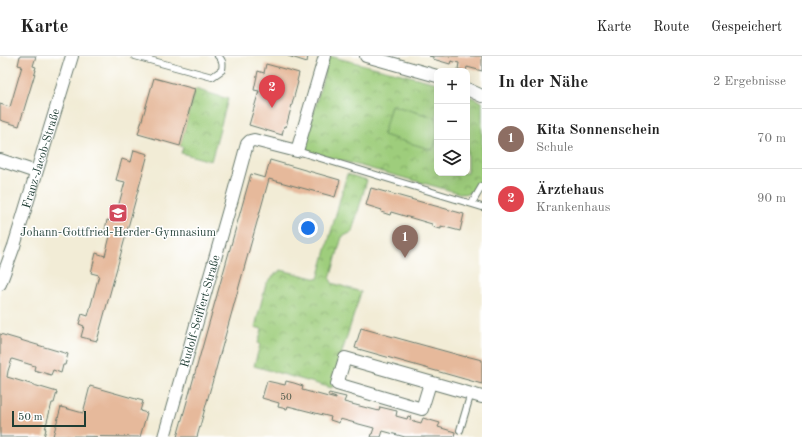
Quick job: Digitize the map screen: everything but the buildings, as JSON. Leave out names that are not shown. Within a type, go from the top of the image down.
[{"type":"street","name":"Franz-Jacob-Straße","points":[[0,284],[14,246],[72,56]]},
{"type":"street","points":[[297,151],[324,56]]},
{"type":"street","points":[[366,56],[434,75]]},
{"type":"street","points":[[470,90],[482,96]]},
{"type":"street","name":"Rudolf-Seiffert-Straße","points":[[164,437],[247,144],[254,140],[297,151]]},
{"type":"street","points":[[0,160],[36,172]]},
{"type":"street","points":[[430,383],[422,409],[337,384],[345,358],[476,395]]},
{"type":"lane","points":[[135,56],[212,77],[222,70],[222,60],[218,56]]},
{"type":"lane","name":"Rudolf-Seiffert-Straße","points":[[297,151],[482,207]]},
{"type":"lane","points":[[472,203],[482,186]]},
{"type":"lane","points":[[460,430],[476,395]]},
{"type":"green space","points":[[329,56],[434,82],[434,176],[470,176],[470,96],[482,102],[482,179],[470,193],[463,194],[306,151],[304,148]]},
{"type":"green space","points":[[195,89],[228,99],[211,161],[181,153],[183,147],[180,146]]},
{"type":"green space","points":[[391,105],[434,117],[433,150],[383,135]]},
{"type":"green space","points":[[347,174],[367,180],[352,232],[342,237],[330,279],[332,283],[361,292],[332,388],[254,366],[260,345],[258,343],[262,329],[255,327],[266,284],[274,275],[281,270],[318,279]]},
{"type":"place","name":"Ärztehaus","points":[[272,108]]},
{"type":"place","name":"Johann-Gottfried-Herder-Gymnasium","points":[[118,213]]},
{"type":"place","name":"Kita Sonnenschein","points":[[405,258]]}]
